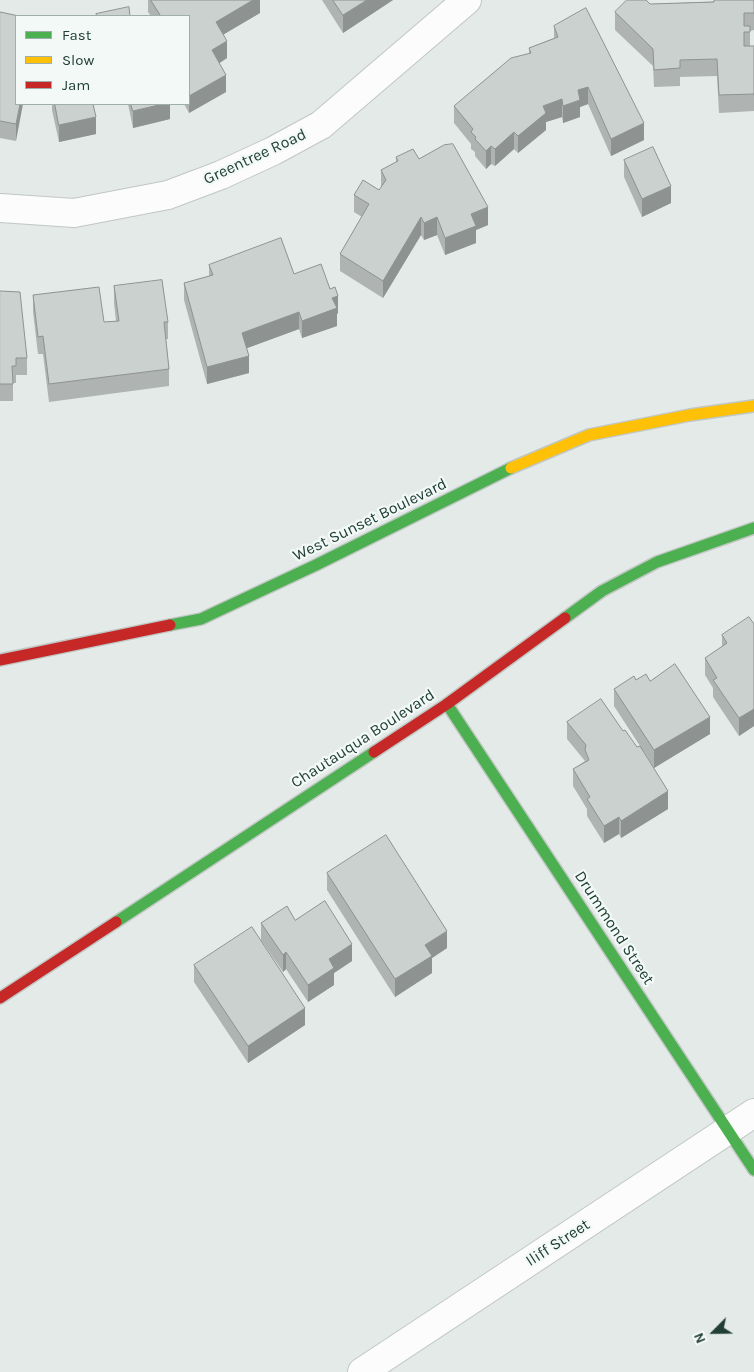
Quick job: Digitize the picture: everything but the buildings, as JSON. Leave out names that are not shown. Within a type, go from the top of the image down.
[{"type":"street","name":"Greentree Road","points":[[0,208],[74,213],[168,195],[221,175],[273,151],[321,124],[467,0]]},
{"type":"street","name":"West Sunset Boulevard","points":[[0,660],[201,619],[316,565],[512,468],[589,435],[690,415],[754,406]]},
{"type":"street","name":"Chautauqua Boulevard","points":[[0,998],[447,704],[602,591],[657,562],[754,528]]},
{"type":"street","name":"Drummond Street","points":[[447,704],[754,1170]]},
{"type":"street","name":"Iliff Street","points":[[362,1372],[754,1113]]},
{"type":"traffic: fast","points":[[170,625],[201,619],[316,565],[511,468]]},
{"type":"traffic: fast","points":[[565,618],[602,591],[657,562],[754,528]]},
{"type":"traffic: fast","points":[[447,704],[754,1170]]},
{"type":"traffic: fast","points":[[116,922],[374,752]]},
{"type":"traffic: slow","points":[[511,468],[589,435],[690,415],[754,406]]},
{"type":"traffic: jam","points":[[374,752],[447,704],[565,618]]},
{"type":"traffic: jam","points":[[0,660],[170,625]]},
{"type":"traffic: jam","points":[[0,998],[116,922]]}]
